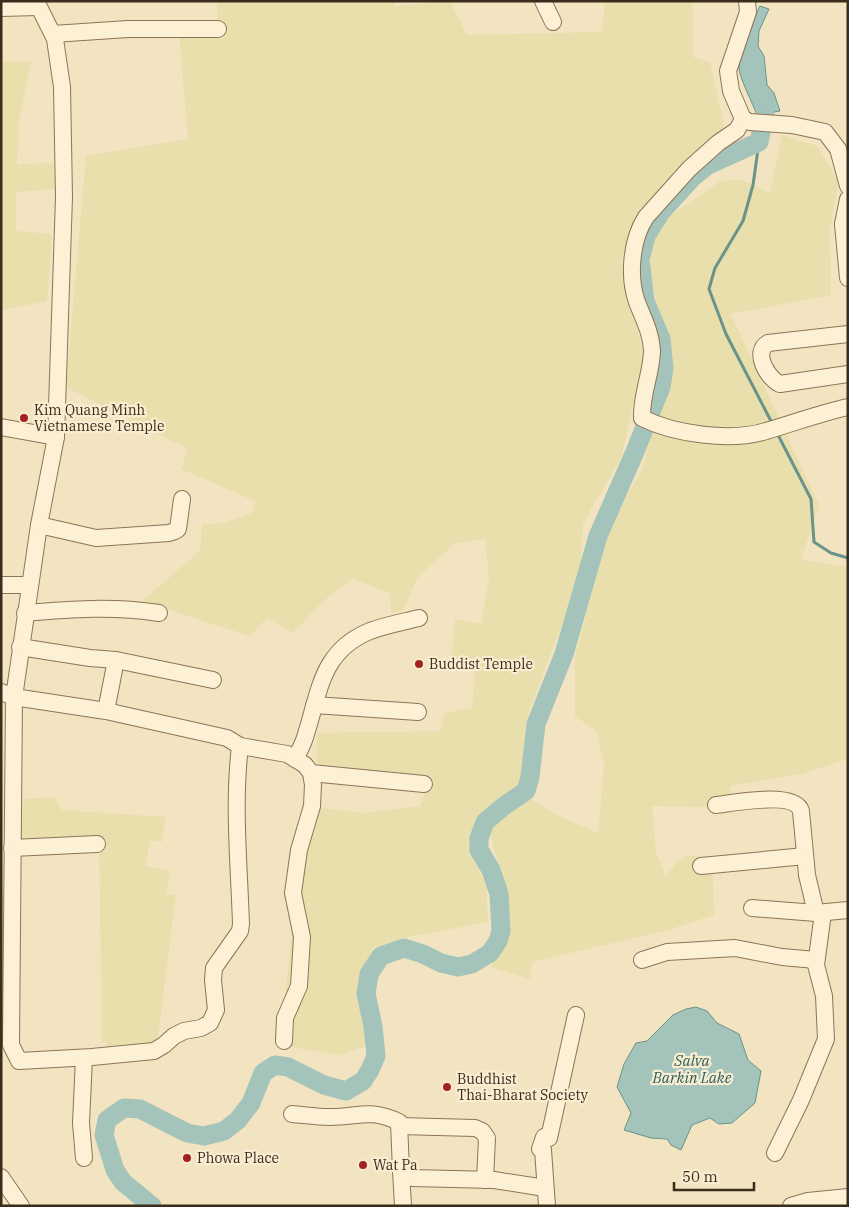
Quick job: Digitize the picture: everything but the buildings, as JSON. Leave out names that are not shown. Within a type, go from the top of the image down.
[{"type":"street","points":[[543,1],[553,22]]},
{"type":"street","points":[[747,1],[748,12],[728,72],[731,91],[743,119],[750,122],[792,125],[825,132],[838,149],[848,186]]},
{"type":"street","points":[[1,8],[37,4],[55,39],[62,87],[64,197],[56,437],[39,525],[20,647],[7,694],[12,848],[6,1046],[20,1061],[84,1058],[154,1050],[164,1045],[174,1036],[184,1031],[201,1028],[214,1019],[216,1010],[213,980],[214,968],[240,931],[241,924],[236,810],[240,746]]},
{"type":"street","points":[[53,34],[128,28],[218,29]]},
{"type":"street","points":[[743,119],[737,130],[713,147],[689,169],[642,222],[631,268],[634,292],[647,327],[652,350],[643,403],[649,422],[674,430],[728,436],[765,432],[785,424],[848,407]]},
{"type":"street","points":[[848,199],[846,222],[848,278]]},
{"type":"street","points":[[848,334],[768,343],[760,351],[761,358],[773,379],[780,384],[848,374]]},
{"type":"street","points":[[1,427],[56,437]]},
{"type":"street","points":[[39,525],[96,538],[169,533],[178,529],[182,499]]},
{"type":"street","points":[[1,585],[30,585]]},
{"type":"street","points":[[26,613],[92,608],[131,608],[160,613]]},
{"type":"street","points":[[295,759],[306,736],[319,685],[339,652],[350,641],[371,631],[419,618]]},
{"type":"street","points":[[20,647],[116,660],[213,680]]},
{"type":"street","points":[[106,711],[116,660]]},
{"type":"street","points":[[7,694],[106,711],[228,738],[240,746],[287,754],[305,765],[311,773],[313,785],[312,806],[299,850],[293,893],[302,937],[299,986],[285,1018],[284,1041]]},
{"type":"street","points":[[314,705],[418,712]]},
{"type":"street","points":[[311,773],[424,784]]},
{"type":"street","points":[[716,805],[772,800],[793,802],[800,807],[807,875],[819,913],[816,960],[824,996],[826,1040],[801,1100],[774,1152]]},
{"type":"street","points":[[12,848],[97,844]]},
{"type":"street","points":[[700,866],[805,856]]},
{"type":"street","points":[[752,908],[819,913],[848,910]]},
{"type":"street","points":[[642,960],[667,952],[735,948],[782,957],[816,960]]},
{"type":"street","points":[[547,1206],[543,1150],[540,1149],[544,1137],[549,1138],[576,1015]]},
{"type":"street","points":[[84,1058],[81,1123],[84,1158]]},
{"type":"street","points":[[292,1114],[331,1117],[368,1113],[385,1115],[398,1122],[403,1206]]},
{"type":"street","points":[[398,1126],[475,1128],[482,1131],[487,1138],[485,1180]]},
{"type":"street","points":[[401,1171],[404,1175],[412,1178],[485,1180],[545,1188]]},
{"type":"street","points":[[1,1177],[20,1206]]},
{"type":"street","points":[[791,1206],[808,1201],[848,1196]]},
{"type":"shaded area","points":[[217,1],[393,1],[394,6],[450,1],[467,35],[602,32],[605,1],[691,1],[693,13],[693,57],[710,62],[726,135],[642,212],[621,262],[644,358],[621,458],[583,523],[580,577],[527,717],[521,787],[481,813],[470,834],[474,862],[486,884],[488,922],[409,937],[373,948],[362,973],[356,996],[367,1030],[364,1047],[338,1055],[279,1045],[307,806],[363,813],[420,806],[431,777],[317,767],[317,733],[440,731],[445,713],[472,708],[475,672],[451,666],[455,619],[481,624],[489,578],[485,539],[455,543],[417,578],[403,611],[391,613],[390,593],[353,579],[322,602],[293,633],[267,618],[250,636],[142,601],[200,551],[202,525],[223,523],[252,513],[255,501],[181,469],[188,449],[66,387],[86,156],[188,139],[179,29],[218,26]]},
{"type":"shaded area","points":[[31,61],[19,122],[17,164],[53,163],[56,189],[16,192],[16,231],[52,234],[47,301],[1,310],[1,62]]},
{"type":"shaded area","points":[[782,135],[817,146],[839,182],[830,228],[831,295],[731,314],[819,505],[801,560],[848,567],[848,759],[801,774],[731,786],[730,808],[652,806],[656,852],[666,876],[677,862],[686,856],[712,856],[714,915],[668,930],[532,962],[530,979],[490,967],[506,944],[505,888],[488,827],[528,798],[559,816],[598,833],[604,765],[597,732],[575,716],[575,657],[598,567],[602,533],[643,469],[664,363],[659,314],[648,267],[655,237],[669,217],[720,181],[742,180],[770,193]]},
{"type":"shaded area","points":[[54,797],[62,810],[165,817],[162,842],[150,840],[146,866],[170,871],[166,894],[176,895],[157,1044],[107,1049],[107,1042],[102,1043],[99,838],[20,845],[23,799]]},
{"type":"shaded area","points":[[1,892],[4,892],[3,977],[1,982]]},
{"type":"water","points":[[760,6],[769,9],[759,31],[758,46],[764,56],[767,85],[774,93],[780,111],[757,115],[739,68],[743,44]]},
{"type":"water","name":"Salva Barkin Lake","points":[[696,1007],[707,1011],[717,1023],[739,1034],[748,1060],[761,1071],[755,1103],[732,1123],[719,1124],[710,1118],[692,1125],[681,1150],[671,1145],[667,1139],[651,1138],[624,1130],[631,1113],[617,1087],[624,1064],[636,1043],[647,1041],[673,1015]]},
{"type":"waterway","points":[[152,1206],[123,1182],[115,1170],[104,1135],[107,1120],[124,1108],[140,1109],[187,1133],[204,1136],[224,1131],[238,1120],[251,1103],[263,1073],[275,1065],[288,1067],[324,1085],[346,1091],[363,1081],[376,1056],[373,1026],[366,994],[369,974],[381,956],[404,948],[423,954],[441,963],[458,967],[472,964],[490,953],[498,941],[501,931],[499,894],[491,870],[479,850],[479,838],[485,822],[526,791],[530,777],[536,724],[564,654],[598,536],[661,387],[664,368],[661,339],[645,301],[640,260],[646,236],[661,212],[692,178],[708,165],[759,142],[765,113]]},
{"type":"waterway","points":[[759,142],[753,185],[743,221],[715,268],[709,289],[726,334],[772,423]]},
{"type":"waterway","points":[[777,433],[811,499],[814,542],[831,553],[848,558]]},
{"type":"place","name":"Kim Quang Minh Vietnamese Temple","points":[[24,418]]},
{"type":"place","name":"Buddist Temple","points":[[419,664]]},
{"type":"place","name":"Buddhist Thai-Bharat Society","points":[[447,1087]]},
{"type":"place","name":"Phowa Place","points":[[187,1158]]},
{"type":"place","name":"Wat Pa","points":[[363,1165]]}]
